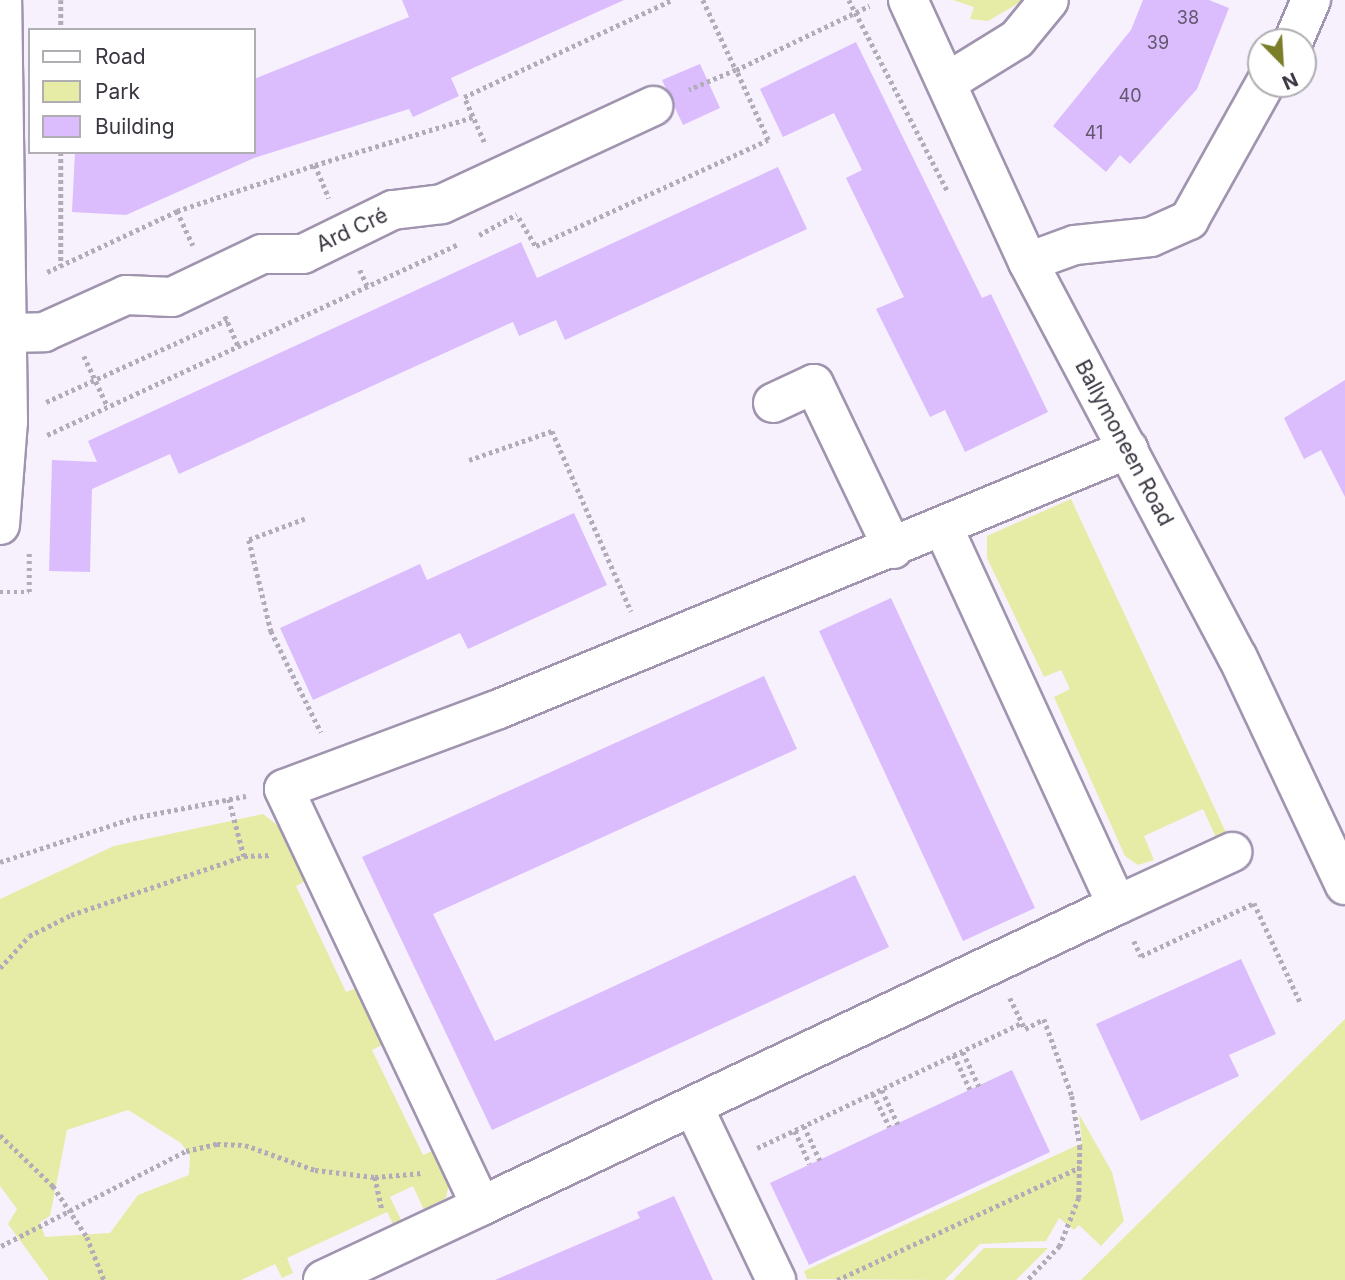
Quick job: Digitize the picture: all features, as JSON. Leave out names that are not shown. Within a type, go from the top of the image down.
[{"type":"street","points":[[0,525],[8,422],[2,0]]},
{"type":"street","name":"Ballymoneen Road","points":[[908,0],[949,81],[1028,262],[1238,658],[1345,885]]},
{"type":"street","points":[[949,81],[1017,39],[1049,0]]},
{"type":"street","points":[[1299,28],[1311,0]]},
{"type":"street","points":[[1028,262],[1075,245],[1151,237],[1189,219],[1257,98]]},
{"type":"street","name":"Ard Cré","points":[[5,333],[44,331],[126,295],[172,297],[262,254],[303,254],[393,210],[442,204],[653,106]]},
{"type":"street","points":[[773,402],[814,384],[893,549]]},
{"type":"street","points":[[481,1206],[285,789],[499,709],[646,645],[893,549],[1128,449]]},
{"type":"street","points":[[943,527],[1117,905]]},
{"type":"street","points":[[323,1280],[694,1108],[1232,852]]},
{"type":"street","points":[[694,1108],[776,1280]]},
{"type":"path","points":[[61,0],[61,28]]},
{"type":"path","points":[[519,218],[536,246],[768,140],[703,0]]},
{"type":"path","points":[[653,106],[736,70],[878,0]]},
{"type":"path","points":[[177,211],[473,117]]},
{"type":"path","points":[[61,154],[61,266]]},
{"type":"path","points":[[315,166],[367,285]]},
{"type":"path","points":[[8,422],[227,320]]},
{"type":"path","points":[[469,460],[552,431],[646,645]]},
{"type":"path","points":[[305,519],[249,540],[271,631],[339,769]]},
{"type":"path","points":[[0,862],[133,818],[285,789]]},
{"type":"path","points":[[229,799],[244,856]]},
{"type":"path","points":[[0,968],[29,936],[71,915],[244,856],[278,855],[309,841]]},
{"type":"path","points":[[1117,905],[1141,956],[1254,903],[1301,1004]]},
{"type":"path","points":[[994,964],[1025,1028],[1044,1019],[1072,1096],[1080,1167],[1079,1198],[1060,1247],[1028,1280]]},
{"type":"path","points":[[714,1151],[737,1140],[744,1154],[1022,1024]]},
{"type":"path","points":[[963,1052],[979,1086]]},
{"type":"path","points":[[954,1055],[970,1090]]},
{"type":"path","points":[[882,1090],[898,1124]]},
{"type":"path","points":[[873,1094],[890,1127]]},
{"type":"path","points":[[804,1126],[820,1160]]},
{"type":"path","points":[[795,1131],[810,1164]]},
{"type":"path","points":[[0,1135],[71,1211],[104,1280]]},
{"type":"path","points":[[1,1246],[186,1151],[216,1144],[245,1145],[315,1170],[375,1177],[427,1172],[458,1157]]},
{"type":"path","points":[[837,1280],[1080,1167]]},
{"type":"green space","points":[[953,0],[1024,0],[988,21],[970,19],[974,7]]},
{"type":"green space","points":[[1071,499],[1229,839],[1219,844],[1203,809],[1144,836],[1154,860],[1138,865],[1125,856],[1054,697],[1070,689],[1061,670],[1044,677],[987,558],[987,536]]},
{"type":"green space","points":[[263,814],[286,832],[309,879],[296,886],[346,992],[359,987],[386,1043],[372,1050],[423,1155],[437,1149],[450,1179],[446,1198],[424,1210],[413,1186],[390,1197],[402,1222],[394,1226],[387,1212],[287,1258],[293,1273],[282,1278],[275,1264],[241,1280],[49,1280],[8,1224],[17,1209],[0,1186],[0,899],[114,846]],"holes":[[[128,1110],[181,1143],[190,1156],[189,1175],[138,1195],[110,1233],[45,1237],[40,1222],[50,1216],[67,1130]]]},
{"type":"green space","points":[[1345,1019],[1345,1280],[1081,1280]]},
{"type":"green space","points":[[1079,1114],[1112,1172],[1124,1221],[1101,1246],[1079,1225],[1074,1230],[1059,1218],[1046,1241],[980,1244],[945,1280],[807,1279],[804,1271],[1082,1143]]},
{"type":"green space","points":[[984,1248],[1048,1248],[1016,1280],[953,1280]]},
{"type":"building","points":[[402,0],[624,0],[451,78],[459,96],[413,117],[409,109],[254,158],[126,215],[72,212],[75,154],[256,154],[256,78],[409,17]]},
{"type":"building","points":[[1143,0],[1209,0],[1229,8],[1197,89],[1130,164],[1120,155],[1106,172],[1053,126],[1131,30]]},
{"type":"building","points":[[856,42],[982,298],[991,294],[1048,412],[965,452],[945,410],[930,417],[876,309],[904,297],[846,178],[862,170],[834,113],[783,137],[760,89]]},
{"type":"building","points":[[700,64],[720,108],[683,125],[662,80]]},
{"type":"building","points":[[778,167],[807,229],[565,340],[556,320],[519,336],[513,322],[179,474],[170,454],[92,489],[90,572],[49,571],[52,460],[97,462],[88,441],[521,242],[537,278]]},
{"type":"building","points":[[1345,380],[1345,497],[1321,450],[1304,459],[1284,418]]},
{"type":"building","points":[[574,513],[607,585],[468,649],[460,633],[313,700],[280,628],[420,564],[427,580]]},
{"type":"building","points":[[891,598],[1035,908],[963,941],[819,631]]},
{"type":"building","points":[[764,676],[797,749],[433,914],[495,1041],[855,875],[889,947],[492,1130],[362,857]]},
{"type":"building","points":[[1241,959],[1276,1034],[1229,1055],[1239,1076],[1141,1121],[1096,1024]]},
{"type":"building","points":[[1012,1070],[1050,1152],[809,1265],[770,1183]]},
{"type":"building","points":[[674,1196],[713,1280],[495,1280],[640,1218],[637,1212]]}]
